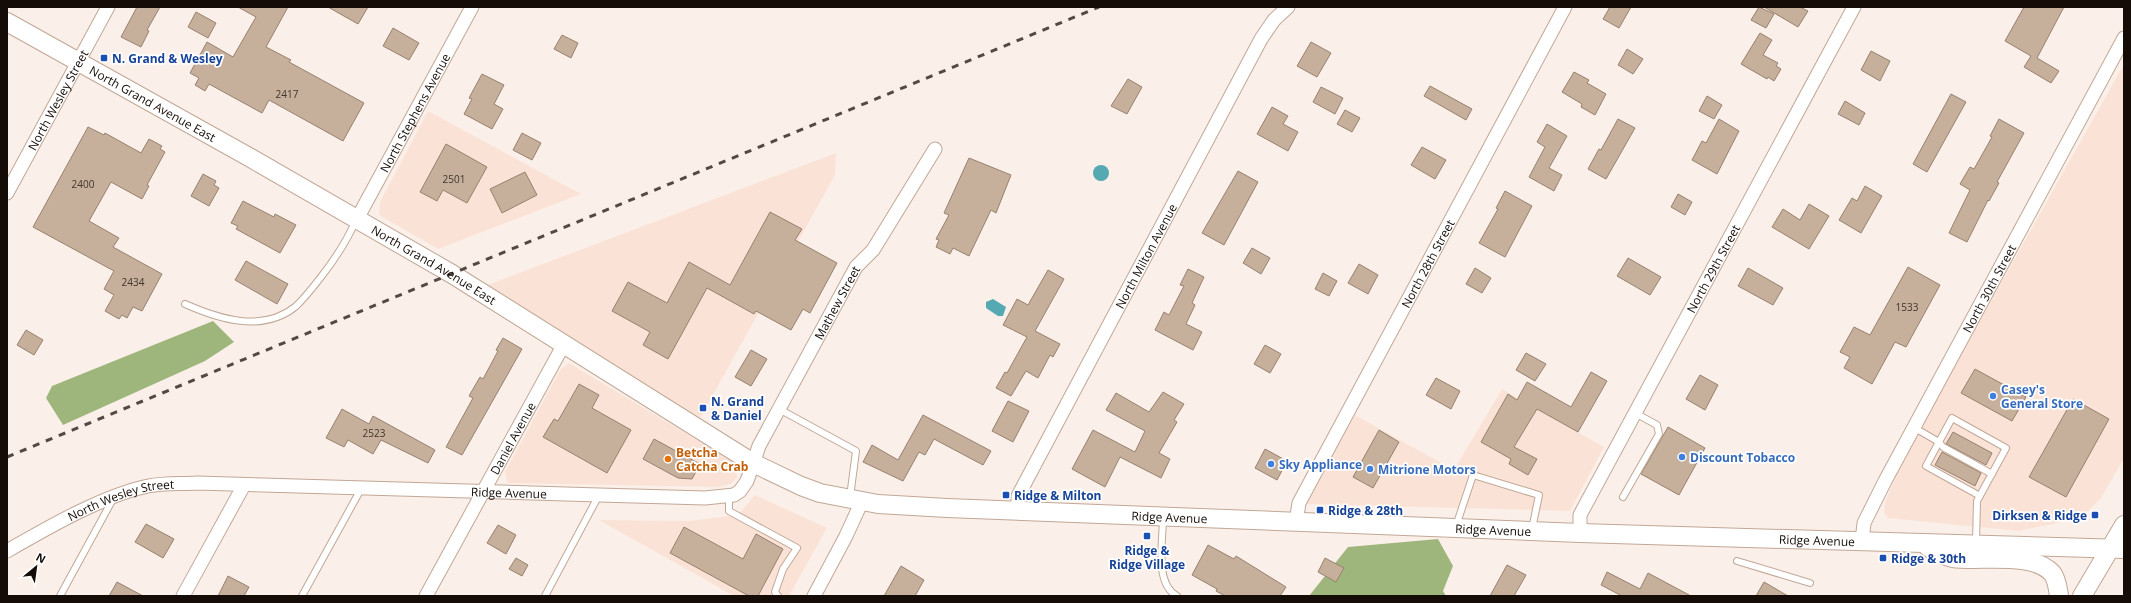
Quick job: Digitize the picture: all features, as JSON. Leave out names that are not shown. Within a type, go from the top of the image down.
[{"type":"street","name":"North Wesley Street","points":[[7,193],[108,7]]},
{"type":"street","name":"North Stephens Avenue","points":[[357,218],[472,7]]},
{"type":"street","name":"North Milton Avenue","points":[[1018,512],[1018,496],[1261,39],[1274,20],[1288,7]]},
{"type":"street","name":"North 28th Street","points":[[1296,522],[1299,503],[1565,7]]},
{"type":"street","name":"North 29th Street","points":[[1580,533],[1580,516],[1854,7]]},
{"type":"street","name":"North Grand Avenue East","points":[[7,22],[357,218],[564,344],[753,463],[801,486],[856,500]]},
{"type":"street","name":"North 30th Street","points":[[1862,542],[1864,523],[1914,427],[2124,38]]},
{"type":"street","name":"Mathew Street","points":[[753,463],[759,446],[856,267],[873,250],[935,150]]},
{"type":"street","name":"Daniel Avenue","points":[[426,596],[564,344]]},
{"type":"street","points":[[729,497],[740,492],[753,463]]},
{"type":"street","name":"North Wesley Street","points":[[7,551],[42,531],[114,497],[149,486],[197,483],[244,485]]},
{"type":"street","name":"Ridge Avenue","points":[[244,485],[599,496],[729,497]]},
{"type":"street","points":[[183,596],[244,485]]},
{"type":"street","name":"Ridge Avenue","points":[[856,500],[878,504],[1018,512],[1580,533],[1920,544],[2117,548]]},
{"type":"street","points":[[814,596],[846,536],[856,500]]},
{"type":"street","points":[[2082,596],[2117,548],[2124,525]]},
{"type":"street","points":[[1920,544],[1952,558],[2036,563],[2052,573],[2059,596]]},
{"type":"lane","points":[[185,304],[227,320],[261,321],[280,316],[295,307],[308,294],[349,237],[357,218]]},
{"type":"lane","points":[[779,409],[856,451],[856,500]]},
{"type":"lane","points":[[1623,497],[1659,434],[1657,425],[1635,413]]},
{"type":"lane","points":[[1976,545],[1977,501],[1980,496],[2006,448],[1952,418],[1926,466],[1980,496]]},
{"type":"lane","points":[[1914,427],[1939,442],[1943,447],[1992,474]]},
{"type":"lane","points":[[1455,528],[1473,475],[1539,495],[1532,531]]},
{"type":"lane","points":[[302,596],[361,489]]},
{"type":"lane","points":[[545,596],[599,496]]},
{"type":"lane","points":[[60,596],[114,497]]},
{"type":"lane","points":[[729,497],[730,511],[797,548],[782,569],[775,592],[778,596]]},
{"type":"lane","points":[[1163,517],[1162,571],[1166,586],[1177,596]]},
{"type":"lane","points":[[1738,561],[1810,583]]},
{"type":"shaded area","points":[[2124,64],[2124,458],[2101,498],[2083,516],[2053,524],[2018,531],[1888,518],[1884,512],[1885,502],[1908,449]]},
{"type":"shaded area","points":[[428,111],[581,194],[438,249],[379,215],[380,202]]},
{"type":"shaded area","points":[[836,153],[835,175],[699,420],[485,286]]},
{"type":"shaded area","points":[[569,363],[735,463],[737,477],[731,484],[718,487],[508,483],[505,472],[560,370]]},
{"type":"shaded area","points":[[1502,389],[1604,447],[1570,511],[1306,504],[1355,415],[1454,470]]},
{"type":"shaded area","points":[[755,495],[827,528],[789,596],[734,596],[599,520],[689,521],[738,515]]},
{"type":"green space","points":[[213,321],[234,342],[205,361],[63,425],[46,398],[52,386]]},
{"type":"green space","points":[[1438,539],[1453,566],[1443,591],[1446,596],[1309,596],[1348,547]]},
{"type":"water","points":[[1098,165],[1104,165],[1109,170],[1107,179],[1104,181],[1098,181],[1093,176],[1093,170]]},
{"type":"water","points":[[993,299],[1006,307],[1003,316],[998,316],[986,308],[986,302]]},
{"type":"building","points":[[137,7],[160,7],[147,30],[149,31],[141,47],[121,37]]},
{"type":"building","points":[[238,7],[288,7],[266,47],[291,60],[289,62],[364,103],[343,141],[269,100],[262,113],[209,84],[205,91],[195,85],[199,78],[190,73],[207,42],[233,57],[256,17]]},
{"type":"building","points":[[328,7],[368,7],[358,24]]},
{"type":"building","points":[[1610,7],[1631,7],[1619,28],[1603,19]]},
{"type":"building","points":[[1759,7],[1774,14],[1766,28],[1751,20]]},
{"type":"building","points":[[1764,7],[1800,7],[1808,11],[1798,27]]},
{"type":"building","points":[[2024,7],[2064,7],[2037,58],[2059,71],[2051,83],[2024,67],[2031,56],[2005,41]]},
{"type":"building","points":[[196,12],[216,23],[208,38],[188,27]]},
{"type":"building","points":[[393,28],[419,43],[409,60],[383,46]]},
{"type":"building","points":[[1760,33],[1772,40],[1763,55],[1778,63],[1776,66],[1781,69],[1774,81],[1768,77],[1767,79],[1741,64]]},
{"type":"building","points":[[562,35],[578,43],[571,58],[554,49]]},
{"type":"building","points":[[1311,42],[1331,53],[1317,77],[1297,66]]},
{"type":"building","points":[[1627,49],[1643,59],[1633,74],[1618,65]]},
{"type":"building","points":[[1871,51],[1890,61],[1880,81],[1861,70]]},
{"type":"building","points":[[1574,72],[1589,80],[1587,83],[1606,94],[1595,115],[1581,107],[1582,104],[1562,92]]},
{"type":"building","points":[[482,74],[504,85],[494,104],[503,109],[492,129],[464,114],[472,99],[469,98]]},
{"type":"building","points":[[1128,79],[1142,87],[1127,114],[1111,106]]},
{"type":"building","points":[[1430,86],[1472,109],[1466,120],[1424,96]]},
{"type":"building","points":[[1321,87],[1343,98],[1335,114],[1313,102]]},
{"type":"building","points":[[1951,94],[1966,102],[1927,172],[1913,164]]},
{"type":"building","points":[[1707,96],[1722,105],[1714,119],[1699,111]]},
{"type":"building","points":[[1845,101],[1865,113],[1859,125],[1838,114]]},
{"type":"building","points":[[1272,107],[1288,116],[1283,124],[1298,132],[1288,151],[1257,134]]},
{"type":"building","points":[[1345,110],[1360,118],[1352,132],[1337,124]]},
{"type":"building","points":[[1618,119],[1635,128],[1606,179],[1588,169],[1599,149],[1601,150]]},
{"type":"building","points":[[1719,119],[1739,131],[1717,174],[1692,160],[1702,141],[1706,143]]},
{"type":"building","points":[[1999,119],[2024,133],[1997,182],[1999,183],[1989,201],[1988,200],[1967,242],[1949,233],[1970,190],[1960,184],[1970,167],[1974,169],[1992,137],[1990,136]]},
{"type":"building","points":[[1547,124],[1567,136],[1549,168],[1562,175],[1554,191],[1529,177],[1545,147],[1537,142]]},
{"type":"building","points":[[88,127],[104,135],[105,133],[141,153],[149,139],[162,146],[160,149],[165,152],[147,185],[149,186],[142,199],[111,182],[89,221],[119,238],[113,247],[162,274],[142,311],[133,307],[127,318],[122,315],[119,319],[105,311],[114,295],[104,289],[114,271],[33,227]]},
{"type":"building","points":[[522,133],[541,143],[532,160],[513,150]]},
{"type":"building","points":[[446,144],[487,167],[467,203],[443,190],[437,201],[420,192]]},
{"type":"building","points":[[1422,147],[1446,160],[1435,179],[1411,165]]},
{"type":"building","points":[[969,158],[1011,175],[996,213],[991,210],[969,256],[953,248],[950,254],[936,247],[939,240],[936,239],[949,215],[944,213]]},
{"type":"building","points":[[1238,171],[1258,182],[1224,245],[1202,233]]},
{"type":"building","points":[[525,172],[537,195],[502,213],[490,189]]},
{"type":"building","points":[[203,174],[216,181],[214,185],[219,188],[209,206],[191,196]]},
{"type":"building","points":[[1865,186],[1882,196],[1861,233],[1839,220],[1852,198],[1857,201]]},
{"type":"building","points":[[1505,191],[1532,206],[1505,257],[1479,243],[1498,209],[1496,208]]},
{"type":"building","points":[[1678,194],[1692,202],[1685,215],[1671,207]]},
{"type":"building","points":[[243,201],[274,217],[275,214],[296,225],[280,253],[236,229],[238,226],[231,223]]},
{"type":"building","points":[[1809,204],[1829,216],[1809,249],[1772,227],[1783,209],[1800,220]]},
{"type":"building","points":[[770,212],[802,229],[795,240],[837,263],[810,313],[803,309],[791,330],[756,311],[754,314],[707,288],[668,359],[643,345],[650,332],[612,311],[628,282],[667,303],[689,262],[730,285]]},
{"type":"building","points":[[1252,248],[1270,258],[1261,274],[1243,263]]},
{"type":"building","points":[[1628,258],[1661,277],[1650,295],[1617,276]]},
{"type":"building","points":[[246,261],[288,284],[277,304],[235,280]]},
{"type":"building","points":[[1359,264],[1378,275],[1368,294],[1348,283]]},
{"type":"building","points":[[1908,267],[1940,285],[1906,347],[1895,342],[1872,384],[1844,368],[1850,357],[1840,352],[1854,327],[1870,335]]},
{"type":"building","points":[[1475,268],[1491,278],[1482,293],[1466,284]]},
{"type":"building","points":[[1748,268],[1783,288],[1773,305],[1738,286]]},
{"type":"building","points":[[1188,269],[1204,277],[1192,303],[1195,305],[1186,324],[1202,332],[1193,350],[1155,330],[1164,312],[1169,315],[1184,286],[1180,285]]},
{"type":"building","points":[[1048,270],[1064,279],[1035,331],[1060,344],[1053,357],[1050,355],[1038,378],[1026,371],[1011,396],[996,388],[1005,372],[1007,373],[1027,337],[1003,325],[1017,299],[1028,305]]},
{"type":"building","points":[[1323,273],[1337,281],[1329,296],[1315,289]]},
{"type":"building","points":[[26,330],[43,340],[34,355],[17,345]]},
{"type":"building","points":[[503,338],[522,349],[462,455],[446,447],[473,398],[469,396],[480,377],[483,379],[498,351],[496,350]]},
{"type":"building","points":[[1265,345],[1281,354],[1270,373],[1254,364]]},
{"type":"building","points":[[751,350],[767,359],[751,386],[735,377]]},
{"type":"building","points":[[1526,353],[1546,364],[1535,381],[1516,370]]},
{"type":"building","points":[[1975,369],[2026,397],[2012,421],[1961,393]]},
{"type":"building","points":[[1591,372],[1607,381],[1578,432],[1537,409],[1514,447],[1537,459],[1528,475],[1509,464],[1511,459],[1481,442],[1508,394],[1517,400],[1527,382],[1571,407]]},
{"type":"building","points":[[1700,375],[1718,385],[1705,410],[1686,399]]},
{"type":"building","points":[[1436,378],[1460,391],[1451,409],[1426,395]]},
{"type":"building","points":[[579,384],[599,395],[592,408],[631,430],[607,473],[543,437],[554,419],[558,421]]},
{"type":"building","points":[[1163,392],[1184,404],[1174,420],[1177,422],[1159,453],[1170,459],[1161,478],[1120,457],[1105,487],[1072,469],[1093,430],[1135,452],[1145,431],[1106,410],[1116,393],[1149,412]]},
{"type":"building","points":[[2073,399],[2109,419],[2066,497],[2029,477]]},
{"type":"building","points":[[1008,401],[1029,411],[1013,442],[992,431]]},
{"type":"building","points":[[342,409],[369,424],[373,416],[435,450],[428,463],[381,440],[373,454],[348,440],[344,447],[326,438]]},
{"type":"building","points":[[923,415],[991,451],[983,465],[934,439],[925,455],[919,452],[903,481],[863,462],[872,445],[898,460]]},
{"type":"building","points":[[1668,427],[1705,448],[1679,495],[1641,474]]},
{"type":"building","points":[[1379,430],[1399,442],[1373,488],[1353,477]]},
{"type":"building","points":[[1953,432],[1992,453],[1986,465],[1946,444]]},
{"type":"building","points":[[654,439],[700,464],[692,479],[678,478],[643,459]]},
{"type":"building","points":[[1265,449],[1287,461],[1277,480],[1255,468]]},
{"type":"building","points":[[1942,452],[1981,473],[1975,486],[1935,465]]},
{"type":"building","points":[[146,524],[174,539],[163,558],[135,542]]},
{"type":"building","points":[[498,525],[516,535],[506,554],[487,543]]},
{"type":"building","points":[[684,527],[743,559],[756,534],[783,549],[758,596],[749,596],[670,553]]},
{"type":"building","points":[[1208,545],[1234,559],[1236,556],[1286,587],[1280,596],[1225,596],[1216,591],[1217,589],[1192,575]]},
{"type":"building","points":[[516,558],[528,565],[522,576],[509,569]]},
{"type":"building","points":[[1325,558],[1344,568],[1336,582],[1318,572]]},
{"type":"building","points":[[1507,565],[1526,575],[1514,596],[1490,596]]},
{"type":"building","points":[[901,566],[924,580],[915,596],[884,596]]},
{"type":"building","points":[[1607,572],[1640,589],[1648,573],[1691,596],[1622,596],[1601,585]]},
{"type":"building","points":[[228,576],[249,587],[244,596],[218,596]]},
{"type":"building","points":[[117,582],[143,596],[109,596]]},
{"type":"building","points":[[1764,582],[1788,596],[1756,596]]},
{"type":"railway","points":[[7,457],[1099,7]]},
{"type":"place","name":"N. Grand & Wesley","points":[[104,58]]},
{"type":"place","name":"Casey's General Store","points":[[1993,396]]},
{"type":"place","name":"N. Grand & Daniel","points":[[703,408]]},
{"type":"place","name":"Discount Tobacco","points":[[1682,457]]},
{"type":"place","name":"Betcha Catcha Crab","points":[[668,459]]},
{"type":"place","name":"Sky Appliance","points":[[1271,464]]},
{"type":"place","name":"Mitrione Motors","points":[[1370,469]]},
{"type":"place","name":"Ridge & Milton","points":[[1006,495]]},
{"type":"place","name":"Ridge & 28th","points":[[1320,510]]},
{"type":"place","name":"Dirksen & Ridge","points":[[2095,515]]},
{"type":"place","name":"Ridge & Ridge Village","points":[[1147,536]]},
{"type":"place","name":"Ridge & 30th","points":[[1883,558]]}]
